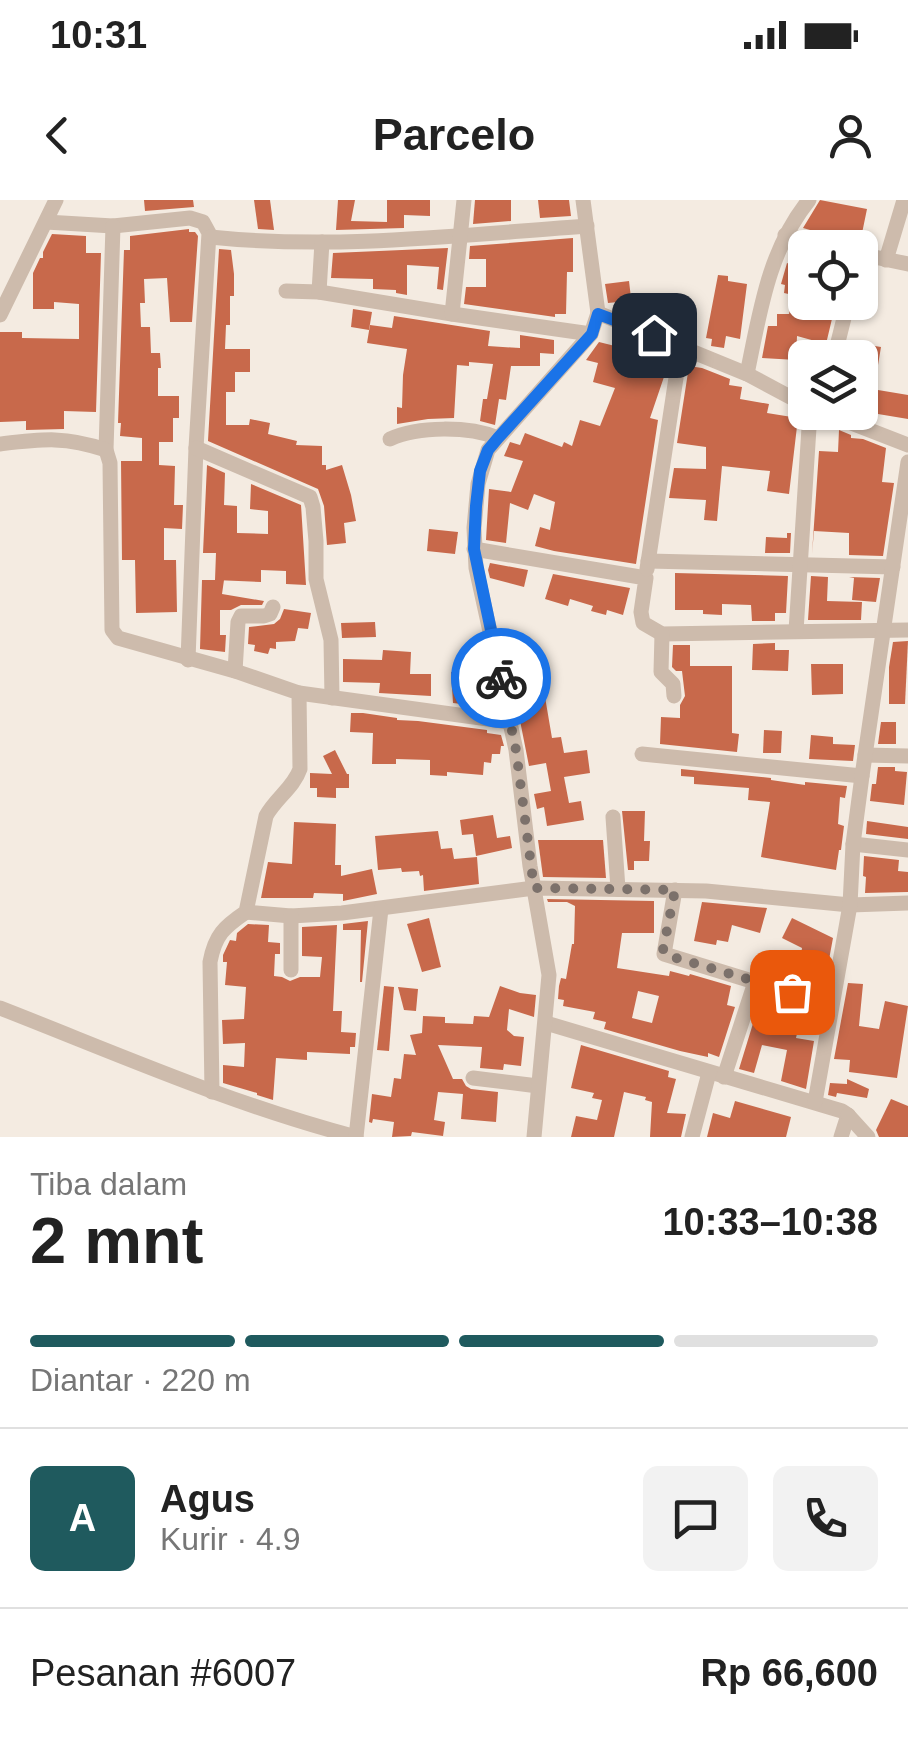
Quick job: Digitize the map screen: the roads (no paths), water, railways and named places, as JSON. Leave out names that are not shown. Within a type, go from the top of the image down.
[{"type":"street","points":[[0,314],[56,200]]},
{"type":"street","points":[[452,314],[464,200]]},
{"type":"street","points":[[534,1137],[550,975],[510,722],[476,568],[476,506],[480,471],[488,450],[592,334],[598,314],[583,200]]},
{"type":"street","points":[[747,374],[772,264],[785,235],[809,200]]},
{"type":"street","points":[[886,260],[904,200]]},
{"type":"street","points":[[46,222],[114,226],[190,218],[203,222],[210,237],[196,448],[188,660]]},
{"type":"street","points":[[114,226],[106,450],[110,463],[112,630],[118,638],[299,693],[510,722]]},
{"type":"street","points":[[210,237],[266,243],[322,242],[586,226]]},
{"type":"street","points":[[319,292],[322,242]]},
{"type":"street","points":[[878,258],[908,264]]},
{"type":"street","points":[[286,290],[592,334]]},
{"type":"street","points":[[598,314],[747,374],[788,396]]},
{"type":"street","points":[[681,346],[641,612],[643,623],[662,634],[908,630]]},
{"type":"street","points":[[390,439],[429,429],[498,438]]},
{"type":"street","points":[[796,631],[809,430]]},
{"type":"street","points":[[869,430],[908,445]]},
{"type":"street","points":[[0,444],[44,439],[78,441],[106,450]]},
{"type":"street","points":[[196,448],[310,498],[314,508],[316,580],[332,640],[332,698]]},
{"type":"street","points":[[814,1102],[850,905],[853,844],[908,462]]},
{"type":"street","points":[[474,549],[646,578]]},
{"type":"street","points":[[648,561],[892,567]]},
{"type":"street","points":[[235,671],[238,622],[242,616],[270,614],[273,606]]},
{"type":"street","points":[[662,634],[661,672],[674,684],[674,696]]},
{"type":"street","points":[[212,1092],[213,945],[222,930],[246,912],[266,816],[298,777],[299,693]]},
{"type":"street","points":[[642,754],[862,776]]},
{"type":"street","points":[[865,755],[908,756]]},
{"type":"street","points":[[613,817],[618,889]]},
{"type":"street","points":[[853,844],[908,850]]},
{"type":"street","points":[[246,912],[291,916],[381,909],[534,888],[706,891],[850,905],[908,903]]},
{"type":"street","points":[[675,890],[664,954],[831,1002]]},
{"type":"street","points":[[0,1008],[212,1092],[291,1120],[356,1137],[381,909]]},
{"type":"street","points":[[291,916],[291,970]]},
{"type":"street","points":[[692,1137],[756,982]]},
{"type":"street","points":[[546,1023],[842,1111],[868,1137]]},
{"type":"street","points":[[472,1078],[538,1086]]},
{"type":"street","points":[[841,1137],[848,1115]]}]
